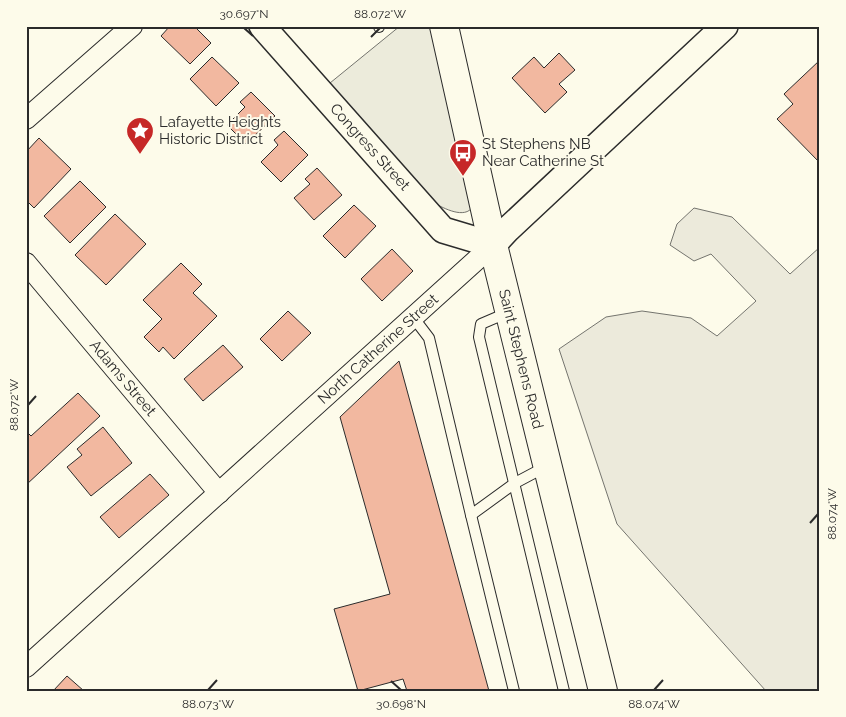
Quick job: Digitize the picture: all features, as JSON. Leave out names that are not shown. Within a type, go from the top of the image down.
[{"type":"main road","name":"Saint Stephens Road","points":[[444,26],[493,245],[604,691]]},
{"type":"street","points":[[26,119],[132,26]]},
{"type":"street","name":"Congress Street","points":[[262,26],[444,230],[493,245]]},
{"type":"street","name":"North Catherine Street","points":[[26,668],[493,245],[725,26]]},
{"type":"street","name":"Adams Street","points":[[26,263],[219,493]]},
{"type":"lane","points":[[510,312],[481,324],[479,337],[564,691]]},
{"type":"lane","points":[[414,317],[429,338],[514,691]]},
{"type":"lane","points":[[471,514],[515,484],[548,466]]},
{"type":"shaded area","points":[[400,26],[431,26],[474,204],[467,212],[457,212],[436,204],[330,83]]},
{"type":"shaded area","points":[[694,208],[732,217],[790,274],[820,247],[820,691],[766,691],[617,524],[559,349],[606,317],[642,311],[691,318],[717,336],[756,301],[711,254],[694,261],[670,245],[677,224]]},
{"type":"building","points":[[170,26],[194,26],[211,43],[190,64],[161,36]]},
{"type":"building","points":[[559,53],[575,70],[559,84],[567,92],[545,113],[512,78],[534,57],[544,68]]},
{"type":"building","points":[[212,57],[239,83],[216,106],[190,79]]},
{"type":"building","points":[[820,60],[820,163],[777,119],[793,104],[784,94]]},
{"type":"building","points":[[251,92],[275,116],[246,144],[227,125],[245,107],[240,102]]},
{"type":"building","points":[[284,131],[308,155],[281,182],[261,162],[278,145],[274,140]]},
{"type":"building","points":[[39,138],[71,169],[34,208],[26,200],[26,152]]},
{"type":"building","points":[[317,168],[342,195],[314,220],[294,198],[310,184],[305,179]]},
{"type":"building","points":[[80,181],[106,207],[70,243],[44,216]]},
{"type":"building","points":[[354,205],[376,226],[345,258],[323,236]]},
{"type":"building","points":[[115,214],[146,244],[106,285],[75,255]]},
{"type":"building","points":[[392,249],[413,271],[382,301],[361,279]]},
{"type":"building","points":[[181,263],[202,284],[193,293],[217,316],[174,359],[163,347],[159,352],[144,337],[162,319],[143,300]]},
{"type":"building","points":[[288,311],[311,333],[282,361],[260,339]]},
{"type":"building","points":[[223,345],[243,367],[203,401],[184,379]]},
{"type":"building","points":[[399,361],[489,691],[407,691],[403,679],[358,691],[334,609],[390,594],[340,417]]},
{"type":"building","points":[[78,393],[100,416],[26,485],[26,431],[31,436]]},
{"type":"building","points":[[103,427],[132,463],[91,496],[67,467],[82,455],[77,449]]},
{"type":"building","points":[[150,474],[169,495],[119,538],[100,517]]},
{"type":"building","points":[[67,676],[84,691],[53,691]]},
{"type":"place","name":"Lafayette Heights Historic District","points":[[140,155]]},
{"type":"place","name":"St Stephens NB Near Catherine St","points":[[463,177]]}]
